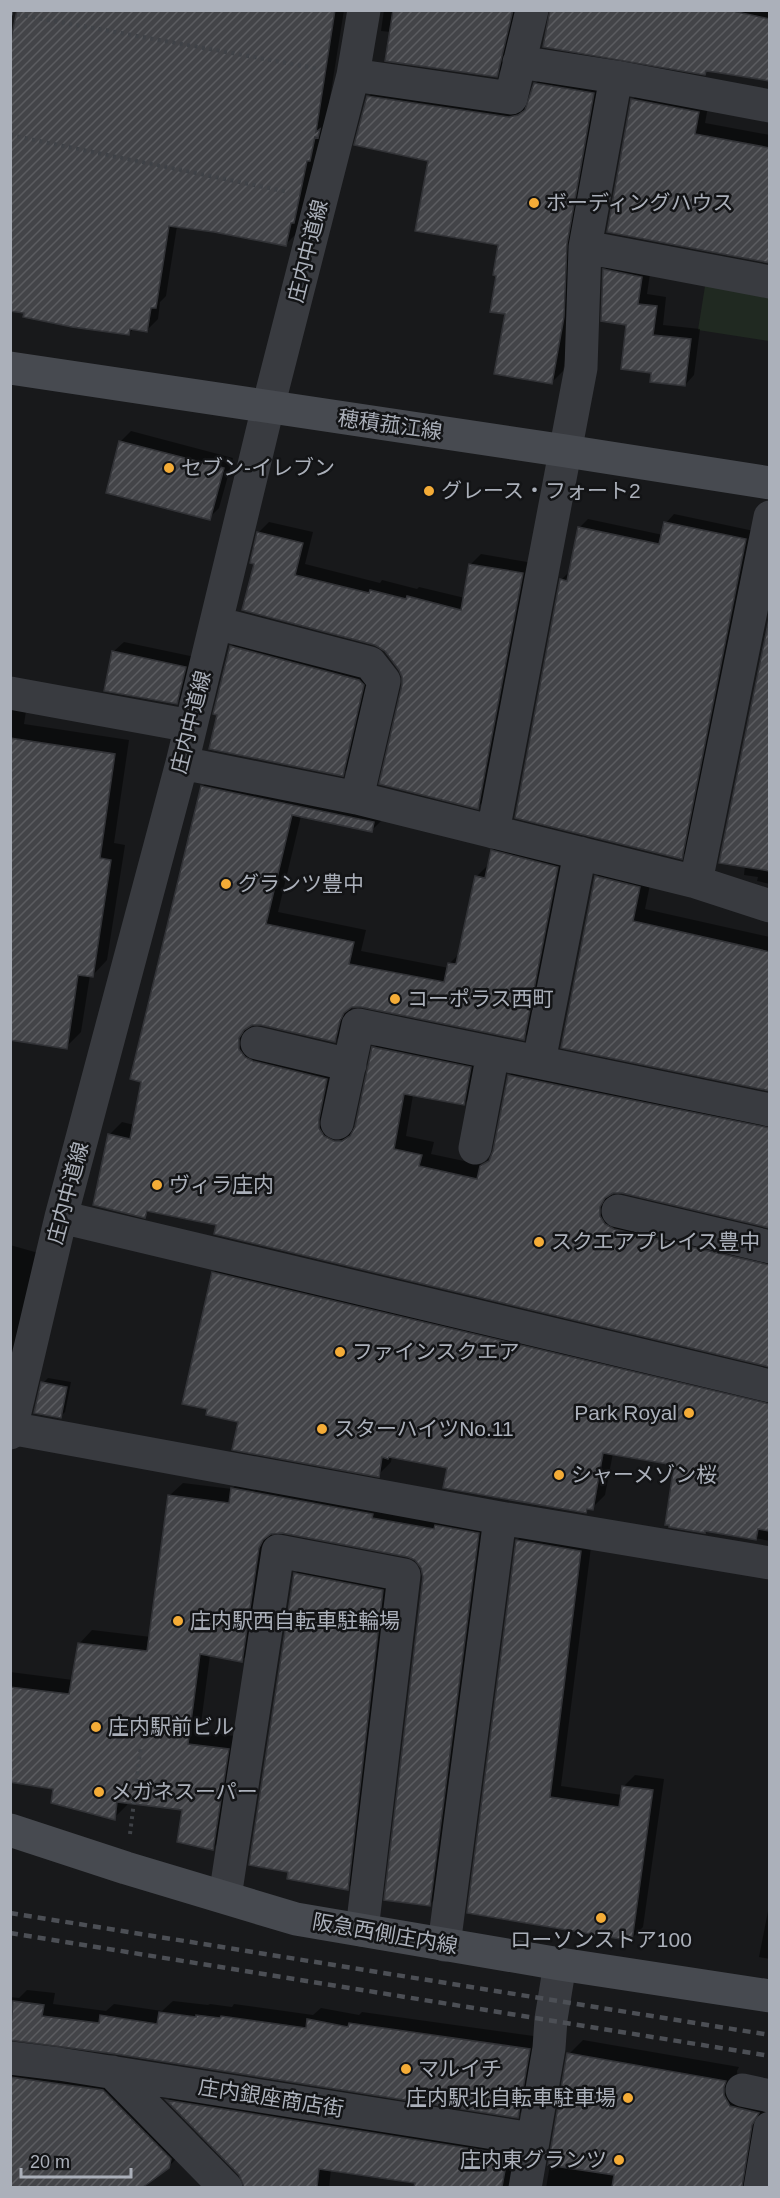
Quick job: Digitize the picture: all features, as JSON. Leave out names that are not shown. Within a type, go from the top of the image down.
[{"type":"street","name":"庄内中道線","points":[[11,1429],[61,1217],[182,763],[268,407],[353,75],[364,10]]},
{"type":"street","points":[[353,75],[511,98],[532,10]]},
{"type":"street","points":[[519,62],[616,77],[770,106]]},
{"type":"street","points":[[493,832],[581,368],[585,247],[616,77]]},
{"type":"street","points":[[585,247],[770,282]]},
{"type":"street","name":"穂積菰江線","points":[[10,368],[770,483]]},
{"type":"street","points":[[696,882],[770,517]]},
{"type":"street","points":[[216,623],[370,663],[384,681],[357,798]]},
{"type":"street","points":[[10,693],[191,726]]},
{"type":"street","points":[[182,763],[357,798],[696,882],[770,906]]},
{"type":"street","points":[[539,1061],[580,853]]},
{"type":"street","points":[[337,1123],[358,1025],[770,1110]]},
{"type":"street","points":[[257,1043],[350,1065]]},
{"type":"street","points":[[475,1148],[493,1053]]},
{"type":"street","points":[[618,1211],[770,1247]]},
{"type":"street","points":[[61,1217],[770,1386]]},
{"type":"street","points":[[11,1429],[500,1518],[770,1563]]},
{"type":"street","points":[[444,1945],[500,1518]]},
{"type":"street","points":[[225,1897],[278,1551],[404,1575],[362,1930]]},
{"type":"street","name":"阪急西側庄内線","points":[[10,1830],[296,1918],[444,1945],[770,1996]]},
{"type":"street","points":[[525,2187],[549,2048],[560,1964]]},
{"type":"street","name":"庄内銀座商店街","points":[[10,2058],[112,2072],[532,2139]]},
{"type":"street","points":[[112,2072],[226,2187]]},
{"type":"street","points":[[760,2187],[770,2128]]},
{"type":"path","points":[[10,13],[353,75]]},
{"type":"path","points":[[10,135],[321,199]]},
{"type":"path","points":[[129,1841],[141,1745]]},
{"type":"shaded area","points":[[706,280],[769,290],[769,341],[698,330]]},
{"type":"building","points":[[17,10],[335,10],[316,132],[320,129],[318,138],[315,137],[310,161],[307,161],[294,223],[291,223],[286,246],[169,226],[156,308],[151,308],[147,332],[130,329],[129,335],[72,327],[23,317],[24,313],[10,311],[10,44]]},
{"type":"building","points":[[393,10],[513,10],[497,77],[385,61]]},
{"type":"building","points":[[550,10],[728,10],[770,19],[770,81],[706,71],[705,75],[543,47]]},
{"type":"building","points":[[534,83],[594,93],[567,244],[564,317],[552,384],[494,374],[505,314],[490,312],[498,245],[415,231],[428,161],[354,145],[367,96],[509,117],[525,110]]},
{"type":"building","points":[[631,99],[699,112],[695,134],[770,148],[770,263],[607,232]]},
{"type":"building","points":[[603,269],[642,277],[638,304],[657,306],[653,335],[691,339],[685,386],[650,382],[651,373],[621,369],[626,325],[601,321]]},
{"type":"building","points":[[119,441],[224,468],[210,520],[106,493]]},
{"type":"building","points":[[664,522],[746,539],[682,859],[515,818],[560,579],[567,581],[578,527],[659,544]]},
{"type":"building","points":[[257,532],[303,543],[295,575],[369,593],[370,590],[406,599],[407,596],[461,610],[469,564],[523,573],[478,809],[379,784],[402,685],[399,670],[385,651],[375,645],[242,610],[254,564],[250,563]]},
{"type":"building","points":[[770,614],[770,871],[719,863]]},
{"type":"building","points":[[230,646],[359,680],[364,685],[343,776],[209,749],[217,715],[213,714]]},
{"type":"building","points":[[112,651],[186,667],[177,704],[104,691]]},
{"type":"building","points":[[10,738],[115,754],[100,858],[111,860],[93,977],[78,975],[67,1049],[10,1040]]},
{"type":"building","points":[[201,786],[374,822],[372,832],[292,815],[266,924],[354,942],[349,964],[444,982],[448,963],[456,964],[475,876],[485,878],[491,850],[558,867],[524,1040],[352,1007],[344,1013],[340,1021],[335,1042],[261,1025],[252,1025],[244,1030],[239,1038],[239,1049],[245,1057],[253,1061],[327,1079],[319,1128],[324,1136],[334,1141],[342,1141],[350,1136],[355,1127],[372,1047],[471,1067],[464,1105],[404,1094],[394,1149],[422,1155],[419,1166],[477,1179],[480,1166],[489,1161],[493,1151],[508,1075],[770,1128],[770,1228],[622,1193],[613,1193],[605,1198],[600,1207],[600,1216],[605,1224],[614,1229],[770,1265],[770,1367],[214,1234],[216,1225],[147,1211],[145,1218],[93,1205],[108,1134],[130,1139],[141,1082],[130,1079]]},
{"type":"building","points":[[595,876],[640,887],[633,921],[770,952],[770,1091],[561,1048]]},
{"type":"building","points":[[212,1272],[770,1404],[770,1531],[758,1529],[756,1540],[669,1527],[665,1525],[674,1465],[603,1453],[593,1510],[587,1509],[586,1513],[443,1488],[447,1468],[389,1457],[388,1459],[382,1457],[379,1477],[232,1450],[238,1422],[206,1415],[207,1409],[182,1404]]},
{"type":"building","points":[[41,1382],[67,1387],[61,1418],[34,1413]]},
{"type":"building","points":[[231,1488],[373,1514],[372,1518],[434,1529],[435,1525],[479,1533],[430,1906],[384,1900],[423,1577],[421,1568],[415,1560],[408,1557],[282,1533],[271,1534],[263,1540],[259,1548],[242,1662],[200,1654],[188,1744],[229,1749],[213,1850],[177,1842],[182,1810],[117,1802],[115,1820],[51,1803],[53,1789],[10,1782],[10,1687],[69,1694],[78,1643],[147,1651],[168,1495],[229,1503]]},
{"type":"building","points":[[516,1540],[581,1551],[550,1797],[619,1807],[622,1786],[653,1790],[632,1941],[467,1913]]},
{"type":"building","points":[[294,1573],[383,1590],[348,1890],[287,1879],[288,1872],[249,1865]]},
{"type":"building","points":[[13,2001],[44,2005],[42,2016],[99,2023],[100,2015],[157,2024],[159,2012],[196,2017],[196,2015],[220,2018],[221,2016],[306,2028],[307,2019],[348,2027],[349,2023],[530,2049],[518,2118],[116,2054],[10,2040]]},
{"type":"building","points":[[567,2053],[726,2081],[724,2095],[730,2106],[759,2113],[752,2125],[742,2187],[612,2187],[614,2175],[548,2165]]},
{"type":"building","points":[[10,2077],[103,2090],[171,2159],[169,2168],[143,2187],[10,2187]]},
{"type":"building","points":[[166,2100],[512,2155],[511,2160],[507,2159],[502,2187],[414,2187],[415,2183],[319,2169],[317,2187],[244,2187],[239,2175]]},
{"type":"railway","points":[[10,1913],[770,2035]]},
{"type":"railway","points":[[10,1933],[770,2056]]},
{"type":"place","name":"ボーディングハウス","points":[[534,203]]},
{"type":"place","name":"セブン-イレブン","points":[[169,468]]},
{"type":"place","name":"グレース・フォート2","points":[[429,491]]},
{"type":"place","name":"グランツ豊中","points":[[226,884]]},
{"type":"place","name":"コーポラス西町","points":[[395,999]]},
{"type":"place","name":"ヴィラ庄内","points":[[157,1185]]},
{"type":"place","name":"スクエアプレイス豊中","points":[[539,1242]]},
{"type":"place","name":"ファインスクエア","points":[[340,1352]]},
{"type":"place","name":"Park Royal","points":[[689,1413]]},
{"type":"place","name":"スターハイツNo.11","points":[[322,1429]]},
{"type":"place","name":"シャーメゾン桜","points":[[559,1475]]},
{"type":"place","name":"庄内駅西自転車駐輪場","points":[[178,1621]]},
{"type":"place","name":"庄内駅前ビル","points":[[96,1727]]},
{"type":"place","name":"メガネスーパー","points":[[99,1792]]},
{"type":"place","name":"ローソンストア100","points":[[601,1918]]},
{"type":"place","name":"マルイチ","points":[[406,2069]]},
{"type":"place","name":"庄内駅北自転車駐車場","points":[[628,2098]]},
{"type":"place","name":"庄内東グランツ","points":[[619,2160]]}]
